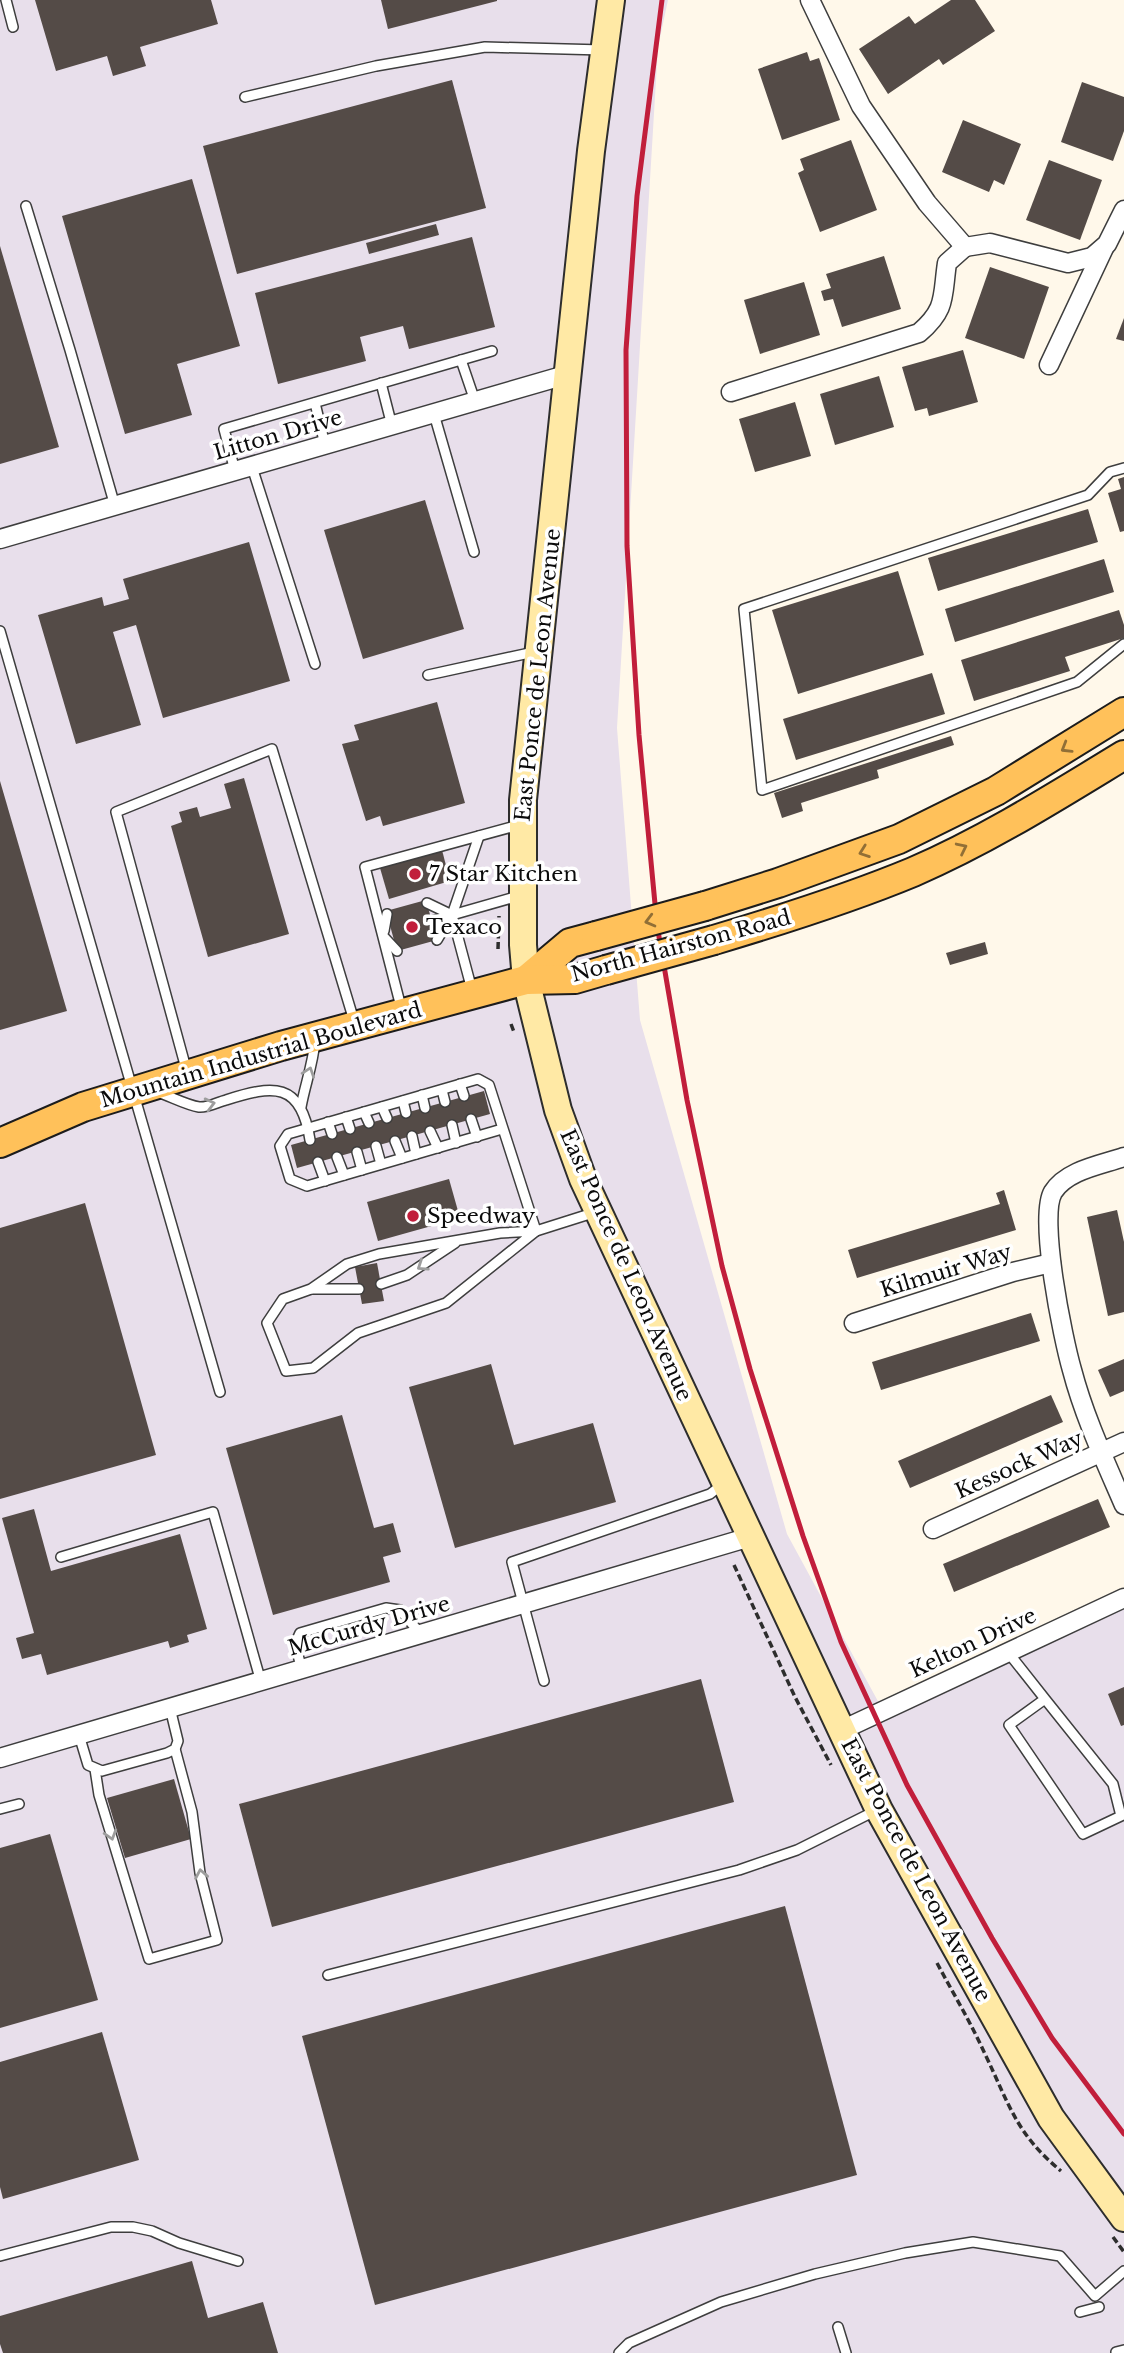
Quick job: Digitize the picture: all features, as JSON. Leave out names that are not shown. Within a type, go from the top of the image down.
[{"type":"main road","name":"East Ponce de Leon Avenue","points":[[611,0],[591,151],[523,800],[526,980],[558,1110],[583,1179],[878,1810],[1051,2118],[1124,2218]]},
{"type":"main road","name":"North Hairston Road","points":[[526,980],[570,943],[778,883],[899,839],[996,791],[1124,712]]},
{"type":"main road","name":"North Hairston Road","points":[[526,980],[575,979],[789,917],[913,872],[1013,822],[1124,755]]},
{"type":"main road","name":"Mountain Industrial Boulevard","points":[[0,1143],[83,1107],[140,1089],[315,1036],[526,980]]},
{"type":"street","points":[[810,0],[861,106],[927,203],[965,247]]},
{"type":"street","points":[[1049,365],[1124,210]]},
{"type":"street","points":[[731,392],[919,333],[935,319],[941,307],[947,263],[965,247],[990,243],[1068,263],[1092,257],[1107,244]]},
{"type":"street","name":"Litton Drive","points":[[0,539],[569,374]]},
{"type":"street","points":[[1124,1157],[1077,1172],[1060,1184],[1052,1194],[1048,1210],[1051,1263],[1072,1371],[1101,1452],[1124,1505]]},
{"type":"street","name":"Kilmuir Way","points":[[854,1323],[1013,1272],[1051,1263]]},
{"type":"street","name":"Kessock Way","points":[[933,1529],[1124,1442]]},
{"type":"street","name":"McCurdy Drive","points":[[0,1758],[750,1536]]},
{"type":"street","name":"Kelton Drive","points":[[842,1730],[1124,1598]]},
{"type":"lane","points":[[6,0],[13,27]]},
{"type":"lane","points":[[245,97],[376,66],[485,47],[604,50]]},
{"type":"lane","points":[[26,206],[114,506]]},
{"type":"lane","points":[[315,664],[244,469],[224,429],[492,351]]},
{"type":"lane","points":[[461,360],[475,402]]},
{"type":"lane","points":[[381,383],[392,426]]},
{"type":"lane","points":[[315,402],[325,446]]},
{"type":"lane","points":[[434,414],[474,552]]},
{"type":"lane","points":[[1124,468],[1110,472],[1088,495],[744,609],[762,790],[1077,681],[1124,644]]},
{"type":"lane","points":[[0,631],[140,1089],[220,1392]]},
{"type":"lane","points":[[428,675],[539,651]]},
{"type":"lane","points":[[187,1075],[116,812],[272,749],[355,1025]]},
{"type":"lane","points":[[397,951],[388,934],[365,867],[523,824]]},
{"type":"lane","points":[[437,940],[452,915],[479,836]]},
{"type":"lane","points":[[432,921],[523,894]]},
{"type":"lane","points":[[427,903],[452,915],[473,993]]},
{"type":"lane","points":[[387,914],[388,934],[403,1013]]},
{"type":"lane","points":[[301,1107],[313,1063],[315,1036]]},
{"type":"lane","points":[[502,1129],[307,1186],[290,1179],[279,1146],[288,1134],[478,1079],[489,1085],[536,1231]]},
{"type":"lane","points":[[460,1084],[464,1096]]},
{"type":"lane","points":[[140,1089],[201,1107],[272,1088],[290,1097],[301,1107],[310,1140]]},
{"type":"lane","points":[[442,1090],[445,1102]]},
{"type":"lane","points":[[422,1095],[425,1108]]},
{"type":"lane","points":[[403,1101],[406,1113]]},
{"type":"lane","points":[[382,1107],[387,1118]]},
{"type":"lane","points":[[364,1112],[369,1123]]},
{"type":"lane","points":[[346,1117],[350,1129]]},
{"type":"lane","points":[[471,1119],[477,1137]]},
{"type":"lane","points":[[328,1122],[332,1134]]},
{"type":"lane","points":[[452,1125],[456,1143]]},
{"type":"lane","points":[[430,1131],[438,1148]]},
{"type":"lane","points":[[411,1136],[416,1154]]},
{"type":"lane","points":[[395,1141],[402,1158]]},
{"type":"lane","points":[[376,1146],[381,1164]]},
{"type":"lane","points":[[356,1152],[362,1170]]},
{"type":"lane","points":[[337,1157],[344,1175]]},
{"type":"lane","points":[[318,1162],[325,1181]]},
{"type":"lane","points":[[536,1231],[446,1303],[358,1333],[313,1368],[286,1371],[267,1323],[283,1298],[311,1289],[347,1264],[379,1254],[459,1240],[536,1231],[598,1211]]},
{"type":"lane","points":[[381,1283],[407,1275],[459,1240]]},
{"type":"lane","points":[[311,1289],[359,1289]]},
{"type":"lane","points":[[544,1681],[512,1562],[710,1493],[724,1483]]},
{"type":"lane","points":[[61,1557],[213,1512],[261,1682]]},
{"type":"lane","points":[[302,1670],[295,1644],[300,1633],[361,1615],[386,1608],[400,1610],[421,1635]]},
{"type":"lane","points":[[1007,1651],[1113,1784],[1121,1816],[1083,1834],[1009,1726],[1045,1699]]},
{"type":"lane","points":[[95,1769],[99,1795],[149,1959],[217,1940],[200,1873],[192,1812],[175,1749],[178,1741],[170,1708]]},
{"type":"lane","points":[[79,1735],[89,1765],[102,1771],[175,1749]]},
{"type":"lane","points":[[0,1809],[19,1804]]},
{"type":"lane","points":[[328,1975],[739,1870],[797,1850],[878,1810]]},
{"type":"lane","points":[[0,2256],[111,2227],[133,2227],[238,2261]]},
{"type":"lane","points":[[619,2353],[629,2343],[721,2302],[815,2274],[973,2242],[1060,2256],[1094,2296],[1124,2271]]},
{"type":"lane","points":[[1080,2312],[1099,2307]]},
{"type":"lane","points":[[838,2327],[846,2353]]},
{"type":"lane","points":[[1116,2352],[1124,2350]]},
{"type":"shaded area","points":[[0,0],[668,0],[658,47],[617,728],[640,1020],[787,1534],[886,1716],[1124,1606],[1124,2353],[0,2353]]},
{"type":"building","points":[[35,0],[211,0],[218,24],[140,47],[146,66],[113,76],[107,56],[56,71]]},
{"type":"building","points":[[381,0],[497,0],[497,1],[388,29]]},
{"type":"building","points":[[951,0],[975,0],[995,31],[943,65],[939,59],[888,94],[859,49],[909,16],[915,24]]},
{"type":"building","points":[[807,52],[810,61],[819,58],[840,120],[782,140],[758,69]]},
{"type":"building","points":[[452,80],[486,208],[237,274],[203,146]]},
{"type":"building","points":[[1082,82],[1124,97],[1124,131],[1113,161],[1061,142]]},
{"type":"building","points":[[963,120],[1021,144],[1004,185],[994,180],[989,192],[942,172]]},
{"type":"building","points":[[851,140],[877,210],[820,232],[798,173],[804,170],[800,159]]},
{"type":"building","points":[[1049,160],[1102,180],[1080,240],[1026,220]]},
{"type":"building","points":[[192,179],[240,346],[177,364],[192,415],[125,434],[62,216]]},
{"type":"building","points":[[436,224],[439,235],[369,254],[366,243]]},
{"type":"building","points":[[472,237],[495,327],[409,349],[403,326],[360,337],[366,361],[278,384],[255,293]]},
{"type":"building","points":[[0,246],[59,447],[0,464]]},
{"type":"building","points":[[884,256],[901,309],[842,327],[833,299],[824,301],[821,291],[831,288],[826,274]]},
{"type":"building","points":[[990,267],[1049,287],[1024,359],[965,338]]},
{"type":"building","points":[[804,282],[820,335],[760,354],[744,300]]},
{"type":"building","points":[[1124,318],[1124,341],[1116,339]]},
{"type":"building","points":[[963,350],[978,402],[929,416],[927,408],[915,411],[902,367]]},
{"type":"building","points":[[879,376],[894,427],[835,445],[820,394]]},
{"type":"building","points":[[795,402],[811,456],[755,472],[739,419]]},
{"type":"building","points":[[1124,477],[1124,531],[1120,532],[1108,493],[1121,489],[1118,479]]},
{"type":"building","points":[[425,500],[464,629],[363,659],[324,530]]},
{"type":"building","points":[[1088,509],[1098,542],[938,591],[928,558]]},
{"type":"building","points":[[249,542],[290,681],[163,718],[136,625],[113,632],[141,725],[76,744],[38,615],[102,597],[104,606],[129,599],[123,579]]},
{"type":"building","points":[[1104,559],[1114,592],[955,642],[945,609]]},
{"type":"building","points":[[898,571],[924,655],[798,694],[772,610]]},
{"type":"building","points":[[1119,610],[1124,625],[1124,638],[1065,657],[1070,671],[974,701],[961,660]]},
{"type":"building","points":[[932,673],[945,714],[796,760],[783,719]]},
{"type":"building","points":[[437,702],[465,803],[383,826],[380,816],[366,821],[342,744],[359,740],[354,725]]},
{"type":"building","points":[[951,736],[954,745],[877,770],[879,778],[801,803],[803,811],[782,818],[774,793]]},
{"type":"building","points":[[244,778],[289,934],[208,957],[171,826],[182,822],[179,812],[197,807],[200,817],[231,808],[224,784]]},
{"type":"building","points":[[0,781],[67,1011],[0,1030]]},
{"type":"building","name":"7 Star Kitchen","points":[[442,850],[450,881],[389,899],[380,868]]},
{"type":"building","name":"Texaco","points":[[426,900],[437,940],[397,951],[386,911]]},
{"type":"building","points":[[985,942],[988,954],[950,965],[946,953]]},
{"type":"building","points":[[484,1091],[490,1114],[297,1168],[291,1145]]},
{"type":"building","points":[[449,1179],[460,1218],[378,1241],[367,1202]]},
{"type":"building","points":[[1004,1190],[1016,1230],[857,1278],[848,1250],[1000,1204],[996,1193]]},
{"type":"building","points":[[85,1203],[156,1455],[0,1499],[0,1228]]},
{"type":"building","points":[[1117,1210],[1124,1242],[1124,1312],[1108,1316],[1087,1217]]},
{"type":"building","points":[[377,1263],[384,1301],[362,1304],[355,1267]]},
{"type":"building","points":[[1031,1313],[1040,1341],[881,1390],[872,1362]]},
{"type":"building","points":[[1124,1359],[1124,1391],[1110,1397],[1098,1370]]},
{"type":"building","points":[[491,1364],[514,1445],[593,1423],[616,1502],[455,1548],[409,1387]]},
{"type":"building","points":[[1051,1395],[1063,1422],[910,1488],[898,1461]]},
{"type":"building","points":[[342,1415],[374,1528],[393,1523],[401,1552],[383,1557],[390,1582],[273,1615],[226,1448]]},
{"type":"building","points":[[1098,1499],[1110,1527],[954,1592],[943,1564]]},
{"type":"building","points":[[34,1509],[51,1571],[180,1534],[207,1629],[187,1635],[189,1642],[170,1648],[168,1641],[47,1675],[41,1654],[22,1659],[16,1638],[34,1633],[2,1518]]},
{"type":"building","points":[[701,1679],[734,1802],[272,1927],[239,1804]]},
{"type":"building","points":[[1124,1687],[1124,1725],[1121,1726],[1108,1694]]},
{"type":"building","points":[[174,1779],[191,1839],[125,1858],[107,1798]]},
{"type":"building","points":[[50,1834],[98,2000],[0,2028],[0,1848]]},
{"type":"building","points":[[785,1906],[857,2175],[375,2305],[302,2036]]},
{"type":"building","points":[[102,2032],[139,2160],[3,2199],[0,2187],[0,2062]]},
{"type":"building","points":[[192,2261],[208,2318],[263,2302],[278,2353],[3,2353],[0,2344],[0,2316]]},
{"type":"railway","points":[[662,0],[637,196],[626,350],[627,546],[639,735],[657,925],[687,1100],[722,1266],[750,1369],[803,1536],[841,1642],[907,1785],[992,1938],[1052,2038],[1124,2134]]},
{"type":"place","name":"7 Star Kitchen","points":[[415,874]]},
{"type":"place","name":"Texaco","points":[[412,927]]},
{"type":"place","name":"Speedway","points":[[413,1216]]}]
